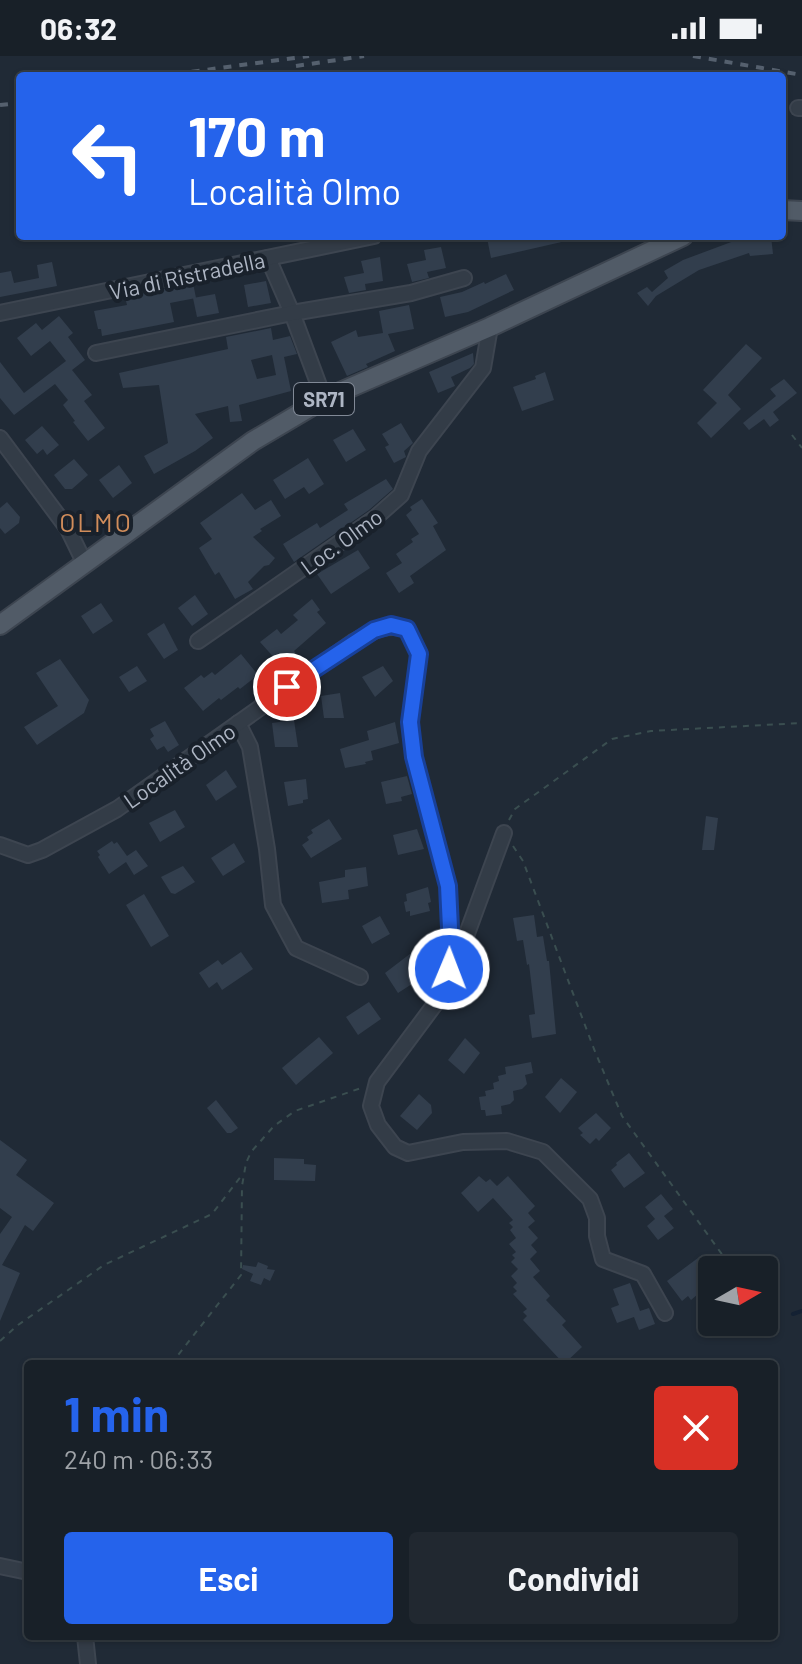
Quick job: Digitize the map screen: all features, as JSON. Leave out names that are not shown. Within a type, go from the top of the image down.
[{"type":"main road","name":"SR71","points":[[0,625],[253,441],[324,399],[490,327],[675,240]]},
{"type":"street","name":"Via di Ristradella","points":[[0,313],[355,240]]},
{"type":"street","points":[[268,258],[324,399]]},
{"type":"street","points":[[96,353],[292,313],[411,293],[464,278]]},
{"type":"street","name":"Loc. Olmo","points":[[198,641],[375,518],[401,495],[419,451],[483,368],[490,327]]},
{"type":"street","points":[[0,438],[68,529],[85,564]]},
{"type":"street","name":"Località Olmo","points":[[0,845],[28,855],[42,850],[117,809],[374,630],[391,625],[407,629],[419,654],[410,722],[414,757],[448,886],[451,949],[447,988]]},
{"type":"street","points":[[238,723],[250,747],[273,905],[296,948],[360,977]]},
{"type":"street","points":[[504,833],[447,988],[377,1082],[371,1106],[378,1125],[395,1147],[408,1153],[463,1142],[507,1141],[543,1152],[590,1199],[597,1218],[597,1236],[603,1259],[643,1274],[665,1313]]},
{"type":"street","points":[[0,1566],[24,1571]]},
{"type":"street","points":[[85,1640],[88,1664]]},
{"type":"path","points":[[792,435],[802,448]]},
{"type":"path","points":[[723,1256],[622,1116],[523,861],[504,833],[515,809],[612,739],[651,731],[802,723]]},
{"type":"path","points":[[0,1341],[104,1265],[212,1214],[243,1174],[258,1142],[284,1118],[295,1111],[377,1082]]},
{"type":"path","points":[[174,1360],[241,1275],[243,1174]]},
{"type":"building","points":[[487,240],[566,240],[566,241],[491,258]]},
{"type":"building","points":[[737,240],[771,240],[773,254],[750,256],[749,253],[699,270],[656,296],[648,306],[637,293],[647,287],[652,292],[668,278],[664,271],[683,260]]},
{"type":"building","points":[[441,247],[446,268],[427,272],[429,278],[412,282],[407,264],[426,260],[424,250]]},
{"type":"building","points":[[380,257],[383,281],[365,284],[366,290],[349,293],[344,277],[364,273],[361,261]]},
{"type":"building","points":[[52,262],[57,286],[0,297],[0,273],[11,271],[14,283],[39,278],[37,265]]},
{"type":"building","points":[[506,274],[514,290],[468,312],[445,317],[440,297],[485,284]]},
{"type":"building","points":[[266,281],[271,303],[248,307],[244,285]]},
{"type":"building","points":[[193,283],[196,298],[170,303],[174,322],[102,336],[101,329],[98,329],[94,311],[127,305],[125,297]]},
{"type":"building","points":[[215,294],[219,313],[197,317],[193,298]]},
{"type":"building","points":[[409,305],[414,329],[388,334],[395,351],[347,376],[331,342],[356,330],[358,337],[383,333],[379,311]]},
{"type":"building","points":[[59,316],[73,333],[68,337],[85,360],[72,370],[92,395],[84,401],[105,428],[88,441],[63,405],[68,400],[55,384],[14,415],[0,398],[0,362],[24,393],[66,361],[50,341],[31,356],[17,338],[36,323],[42,330]]},
{"type":"building","points":[[271,328],[273,340],[290,336],[297,354],[284,357],[291,391],[239,405],[242,421],[230,422],[228,406],[195,414],[213,438],[154,474],[144,456],[168,443],[159,385],[123,388],[119,373],[228,349],[226,337]],"holes":[[[272,355],[276,375],[257,379],[251,360]]]},
{"type":"building","points":[[746,344],[762,358],[728,395],[741,409],[711,438],[697,423],[717,403],[703,390]]},
{"type":"building","points":[[473,353],[474,364],[451,377],[455,386],[438,393],[429,372]]},
{"type":"building","points":[[545,372],[554,400],[522,411],[513,387],[536,379],[535,376]]},
{"type":"building","points":[[784,379],[797,393],[773,412],[779,420],[770,427],[764,419],[749,430],[743,423],[776,396],[770,389]]},
{"type":"building","points":[[401,423],[413,443],[404,451],[406,457],[394,463],[382,434]]},
{"type":"building","points":[[42,426],[59,445],[47,455],[43,449],[37,454],[25,440]]},
{"type":"building","points":[[353,429],[366,450],[346,462],[333,440]]},
{"type":"building","points":[[308,458],[324,484],[309,494],[304,487],[285,499],[273,480]]},
{"type":"building","points":[[74,459],[88,475],[72,489],[65,489],[54,475]]},
{"type":"building","points":[[119,465],[132,483],[113,498],[99,480]]},
{"type":"building","points":[[386,479],[393,489],[369,510],[294,562],[283,544],[317,523],[320,528],[348,510],[344,504]]},
{"type":"building","points":[[242,493],[255,510],[271,500],[281,516],[253,537],[275,558],[248,582],[253,589],[235,599],[219,572],[215,575],[199,548],[212,539],[200,523]]},
{"type":"building","points":[[422,499],[438,523],[433,526],[446,550],[410,576],[414,583],[399,593],[386,573],[402,563],[396,554],[419,534],[406,515],[412,510],[410,507]]},
{"type":"building","points":[[7,502],[20,517],[19,523],[5,534],[0,528],[0,508]]},
{"type":"building","points":[[358,550],[370,568],[331,594],[317,574]]},
{"type":"building","points":[[195,595],[208,614],[192,626],[178,608]]},
{"type":"building","points":[[312,599],[326,623],[294,651],[301,660],[286,671],[260,642],[277,629],[281,634],[298,620],[293,615]]},
{"type":"building","points":[[101,603],[113,621],[93,634],[81,616]]},
{"type":"building","points":[[164,623],[178,650],[164,659],[147,634]]},
{"type":"building","points":[[241,654],[258,675],[203,711],[184,688],[201,675],[204,678],[212,672],[215,675]]},
{"type":"building","points":[[60,659],[89,700],[84,713],[37,745],[24,727],[58,706],[36,673]]},
{"type":"building","points":[[137,666],[147,681],[129,692],[119,677]]},
{"type":"building","points":[[383,666],[393,681],[375,697],[362,677]]},
{"type":"building","points":[[340,693],[344,718],[324,718],[321,696]]},
{"type":"building","points":[[294,720],[298,747],[275,747],[272,723]]},
{"type":"building","points":[[165,721],[179,745],[168,752],[164,746],[157,750],[150,739],[154,736],[150,729]]},
{"type":"building","points":[[395,722],[399,743],[371,751],[373,760],[366,764],[345,768],[340,749],[369,740],[367,731]]},
{"type":"building","points":[[226,770],[237,787],[216,801],[206,785]]},
{"type":"building","points":[[407,776],[412,794],[401,797],[402,801],[386,804],[381,782]]},
{"type":"building","points":[[306,779],[308,799],[288,806],[284,782]]},
{"type":"building","points":[[175,810],[185,827],[160,842],[149,823]]},
{"type":"building","points":[[706,816],[718,818],[714,850],[702,850]]},
{"type":"building","points":[[329,819],[342,839],[311,858],[302,845],[309,840],[307,837],[313,833],[311,830]]},
{"type":"building","points":[[417,829],[424,849],[398,855],[393,835]]},
{"type":"building","points":[[112,841],[114,844],[117,842],[127,856],[136,850],[148,866],[134,875],[126,862],[109,874],[97,851]]},
{"type":"building","points":[[234,843],[245,862],[223,876],[211,858]]},
{"type":"building","points":[[183,866],[195,882],[175,894],[171,893],[161,877]]},
{"type":"building","points":[[366,867],[368,886],[348,890],[349,899],[322,903],[319,882],[345,877],[345,870]]},
{"type":"building","points":[[428,887],[430,911],[410,916],[404,902],[407,901],[406,894]]},
{"type":"building","points":[[144,894],[169,936],[151,947],[126,905]]},
{"type":"building","points":[[534,915],[537,937],[543,936],[549,961],[556,1034],[532,1038],[529,1015],[535,1014],[529,964],[523,940],[517,941],[513,918]]},
{"type":"building","points":[[380,916],[390,934],[372,944],[362,926]]},
{"type":"building","points":[[419,947],[428,962],[411,976],[415,982],[398,993],[385,973]]},
{"type":"building","points":[[241,952],[253,969],[222,990],[217,982],[209,988],[199,973],[218,960],[222,965]]},
{"type":"building","points":[[369,1002],[381,1019],[358,1035],[346,1017]]},
{"type":"building","points":[[319,1037],[333,1053],[296,1085],[282,1068]]},
{"type":"building","points":[[465,1038],[480,1053],[464,1074],[448,1060]]},
{"type":"building","points":[[531,1062],[533,1073],[525,1075],[527,1084],[522,1089],[513,1091],[514,1100],[501,1106],[502,1114],[486,1116],[485,1110],[481,1110],[479,1097],[486,1096],[485,1091],[494,1089],[493,1083],[499,1081],[498,1076],[506,1074],[505,1067]]},
{"type":"building","points":[[561,1078],[577,1092],[560,1113],[545,1097]]},
{"type":"building","points":[[419,1094],[431,1105],[432,1113],[417,1130],[400,1116]]},
{"type":"building","points":[[216,1100],[238,1128],[231,1133],[227,1133],[207,1108]]},
{"type":"building","points":[[596,1113],[611,1128],[599,1141],[596,1138],[590,1144],[580,1135],[583,1133],[578,1128]]},
{"type":"building","points":[[0,1140],[27,1160],[16,1175],[54,1203],[33,1231],[25,1225],[2,1265],[20,1273],[0,1321],[0,1234],[12,1217],[0,1208]]},
{"type":"building","points":[[629,1153],[645,1173],[624,1188],[611,1170]]},
{"type":"building","points":[[274,1158],[304,1159],[304,1164],[316,1165],[315,1181],[274,1180]]},
{"type":"building","points":[[479,1176],[486,1182],[490,1179],[497,1186],[508,1176],[535,1206],[528,1213],[535,1221],[528,1227],[538,1238],[531,1245],[537,1252],[530,1259],[540,1271],[533,1277],[550,1296],[546,1300],[566,1321],[562,1325],[582,1347],[568,1360],[560,1360],[523,1320],[527,1316],[523,1312],[527,1309],[513,1294],[517,1291],[513,1287],[517,1283],[511,1276],[518,1269],[511,1262],[516,1252],[509,1244],[516,1238],[510,1230],[513,1227],[509,1223],[513,1220],[493,1198],[478,1212],[461,1193]]},
{"type":"building","points":[[661,1194],[673,1209],[664,1216],[674,1228],[658,1240],[647,1226],[655,1219],[645,1207]]},
{"type":"building","points":[[698,1258],[698,1294],[691,1300],[688,1296],[682,1301],[667,1281]]},
{"type":"building","points":[[258,1262],[268,1266],[267,1269],[275,1270],[270,1281],[264,1278],[261,1285],[250,1281],[253,1274],[242,1269],[243,1265],[256,1267]]},
{"type":"building","points":[[630,1283],[640,1311],[649,1308],[655,1324],[639,1330],[634,1317],[617,1323],[611,1308],[619,1305],[613,1289]]},
{"type":"waterway","points":[[793,1314],[802,1311]]},
{"type":"railway","points":[[190,72],[309,56]]},
{"type":"railway","points":[[296,66],[364,56]]},
{"type":"railway","points":[[693,56],[785,72]]},
{"type":"railway","points":[[786,72],[802,75]]},
{"type":"railway","points":[[0,105],[16,103]]},
{"type":"district","name":"OLMO","points":[[96,521]]},
{"type":"route","points":[[287,687],[374,630],[391,625],[407,629],[419,654],[410,722],[414,757],[448,886],[449,969]]}]
